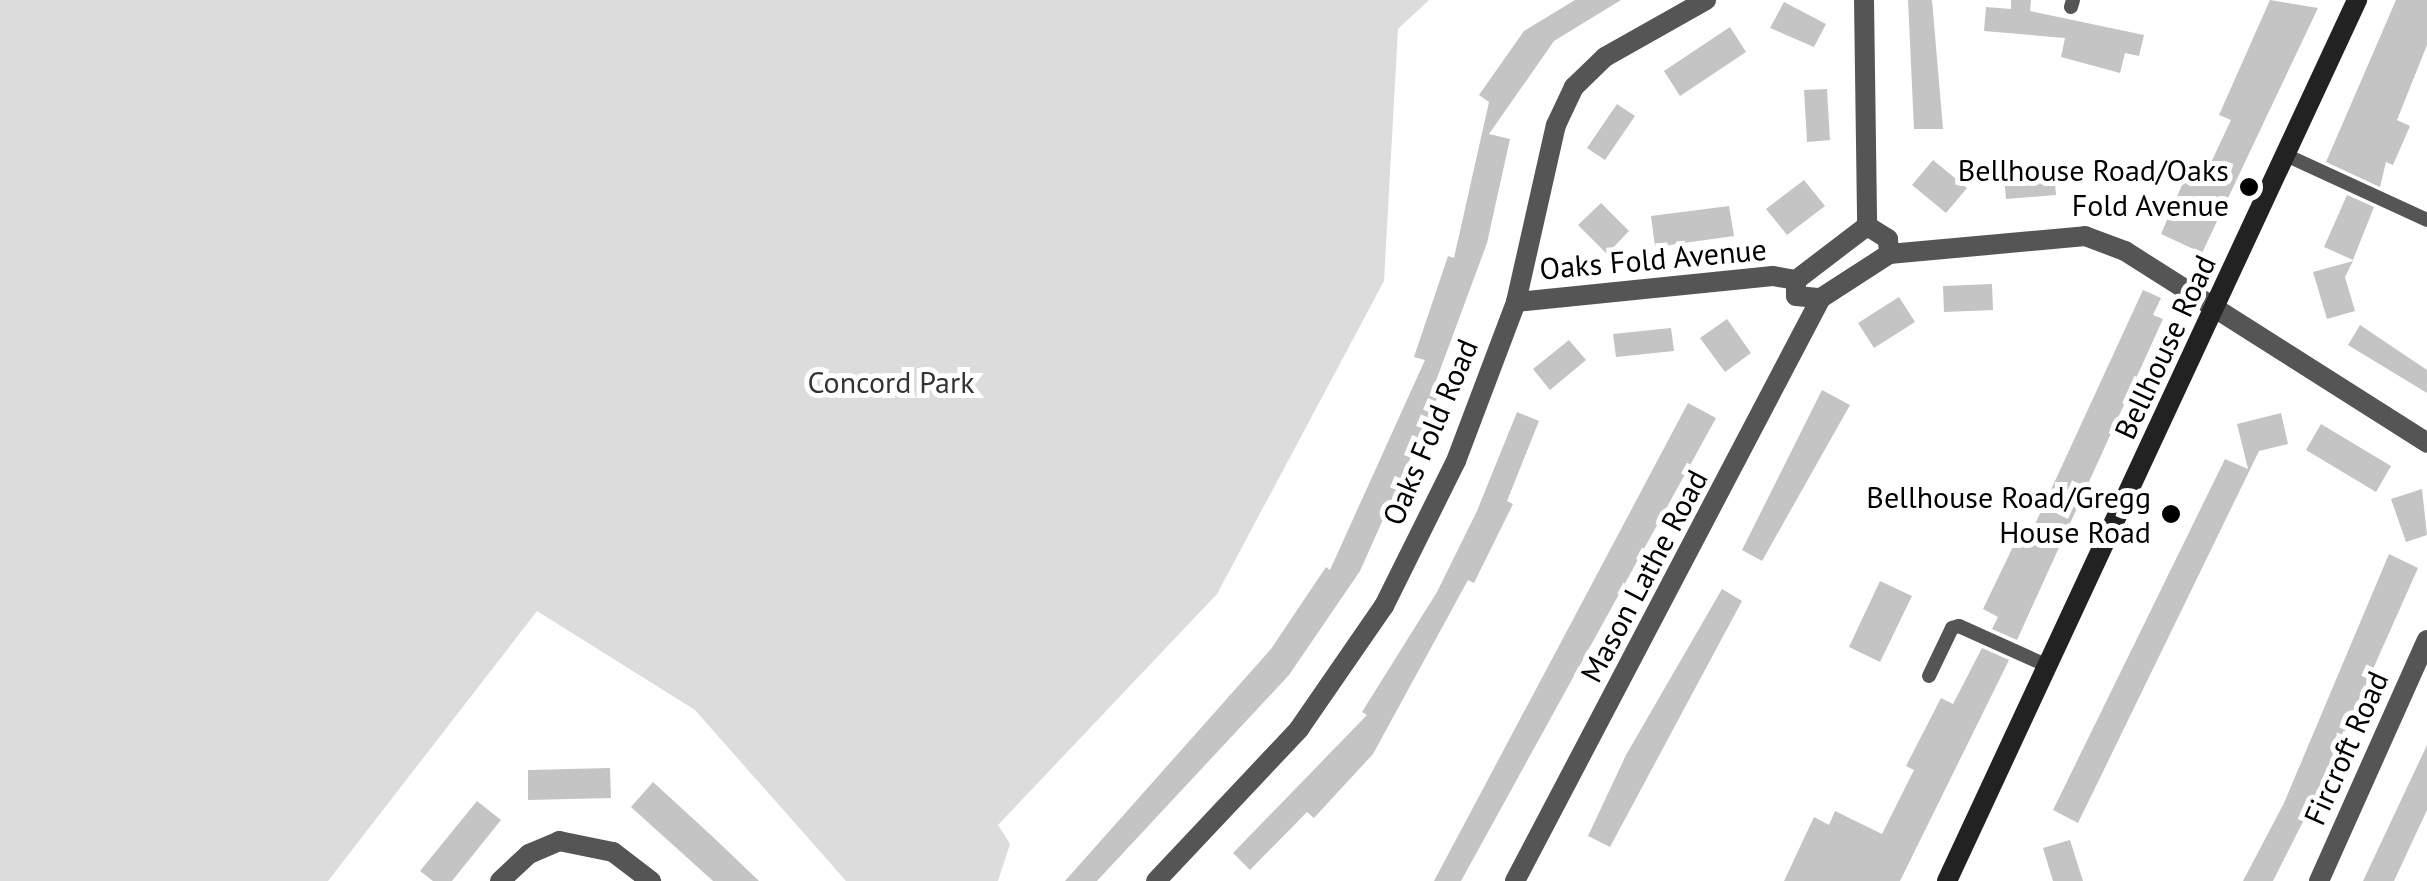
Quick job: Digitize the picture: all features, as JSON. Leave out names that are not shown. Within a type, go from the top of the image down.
[{"type":"main road","name":"Bellhouse Road","points":[[1947,881],[2288,156],[2357,0]]},
{"type":"street","name":"Oaks Fold Road","points":[[1156,881],[1298,728],[1384,606],[1456,461],[1516,302],[1563,105],[1605,57],[1706,0]]},
{"type":"street","points":[[1864,0],[1867,226],[1888,239],[1889,254]]},
{"type":"street","name":"Oaks Fold Avenue","points":[[1516,302],[1773,276],[1796,280],[1867,226]]},
{"type":"street","points":[[1821,298],[1889,254],[2085,236],[2125,251],[2427,443]]},
{"type":"street","name":"Oaks Fold Avenue","points":[[1796,280],[1796,296],[1821,298]]},
{"type":"street","name":"Mason Lathe Road","points":[[1515,881],[1821,298]]},
{"type":"street","name":"Fircroft Road","points":[[2319,881],[2427,640]]},
{"type":"street","points":[[500,881],[528,854],[558,841],[613,852],[652,881]]},
{"type":"lane","points":[[2288,156],[2427,220]]},
{"type":"lane","points":[[1929,676],[1952,628],[1959,626],[2048,666]]},
{"type":"green space","name":"Concord Park","points":[[0,0],[1429,0],[1398,29],[1384,281],[1217,594],[998,825],[1010,844],[998,881],[846,881],[695,710],[537,611],[328,881],[0,881]]},
{"type":"building","points":[[1575,0],[1621,0],[1554,41],[1489,134],[1510,139],[1487,243],[1433,389],[1440,392],[1360,571],[1289,675],[1097,881],[1065,881],[1271,649],[1326,567],[1330,570],[1425,360],[1414,357],[1448,256],[1454,258],[1489,102],[1479,95],[1524,31]]},
{"type":"building","points":[[1908,0],[1932,0],[1943,129],[1914,129]]},
{"type":"building","points":[[2011,0],[2031,0],[2030,11],[2144,35],[2139,56],[2125,53],[2120,73],[2061,57],[2065,38],[1984,31],[1986,7],[2011,9]]},
{"type":"building","points":[[2270,0],[2318,8],[2202,253],[2161,234],[2191,164],[2207,171],[2231,120],[2219,115]]},
{"type":"building","points":[[2396,0],[2427,0],[2427,45],[2397,120],[2410,126],[2393,165],[2386,162],[2380,187],[2326,162]]},
{"type":"building","points":[[1784,2],[1826,24],[1814,47],[1770,28]]},
{"type":"building","points":[[1730,27],[1746,52],[1680,96],[1664,71]]},
{"type":"building","points":[[1827,89],[1830,140],[1807,142],[1804,90]]},
{"type":"building","points":[[1617,104],[1635,116],[1605,160],[1587,148]]},
{"type":"building","points":[[1933,160],[1967,188],[1946,213],[1912,185]]},
{"type":"building","points":[[2054,172],[2056,195],[2006,199],[2004,177]]},
{"type":"building","points":[[1804,180],[1825,206],[1787,235],[1766,209]]},
{"type":"building","points":[[2347,195],[2374,207],[2353,260],[2324,247]]},
{"type":"building","points":[[1601,203],[1629,231],[1607,254],[1578,225]]},
{"type":"building","points":[[1729,206],[1734,236],[1655,247],[1651,216]]},
{"type":"building","points":[[2353,261],[2345,277],[2355,311],[2327,319],[2313,272]]},
{"type":"building","points":[[1992,284],[1993,310],[1944,312],[1943,286]]},
{"type":"building","points":[[2143,290],[2161,298],[2153,315],[2163,319],[2017,640],[1992,629],[1998,617],[1983,609],[2022,528],[2031,533]]},
{"type":"building","points":[[1899,297],[1915,322],[1874,348],[1858,323]]},
{"type":"building","points":[[1727,319],[1751,353],[1725,372],[1700,338]]},
{"type":"building","points":[[2360,325],[2427,370],[2427,393],[2348,345]]},
{"type":"building","points":[[1671,328],[1674,351],[1616,357],[1613,334]]},
{"type":"building","points":[[1569,340],[1586,360],[1550,390],[1533,369]]},
{"type":"building","points":[[1822,390],[1850,405],[1762,561],[1742,550]]},
{"type":"building","points":[[1688,403],[1716,418],[1461,881],[1434,881]]},
{"type":"building","points":[[1517,412],[1539,421],[1507,501],[1513,504],[1474,583],[1468,580],[1373,754],[1314,818],[1307,812],[1250,870],[1233,853],[1367,715],[1362,712],[1437,592],[1477,511]]},
{"type":"building","points":[[2281,413],[2288,444],[2259,451],[2078,823],[2053,810],[2225,459],[2248,469],[2237,424]]},
{"type":"building","points":[[2321,424],[2391,466],[2376,492],[2306,450]]},
{"type":"building","points":[[2422,489],[2427,535],[2406,542],[2391,499]]},
{"type":"building","points":[[2389,554],[2418,568],[2319,790],[2273,881],[2243,881],[2284,803]]},
{"type":"building","points":[[1880,581],[1912,596],[1880,662],[1849,647]]},
{"type":"building","points":[[1722,589],[1742,601],[1610,847],[1588,836],[1626,755]]},
{"type":"building","points":[[1982,648],[2009,660],[1900,881],[1784,881],[1814,817],[1829,825],[1835,811],[1882,834],[1914,770],[1906,766],[1941,698],[1953,704]]},
{"type":"building","points":[[2427,745],[2427,810],[2394,881],[2363,881]]},
{"type":"building","points":[[610,768],[611,798],[528,800],[528,770]]},
{"type":"building","points":[[653,782],[759,881],[713,881],[631,807]]},
{"type":"building","points":[[477,801],[501,820],[452,881],[433,881],[420,871]]},
{"type":"building","points":[[2070,840],[2083,881],[2053,881],[2043,848]]},
{"type":"place","name":"Bellhouse Road/Oaks Fold Avenue","points":[[2249,187]]},
{"type":"place","name":"Bellhouse Road/Gregg House Road","points":[[2171,514]]}]
